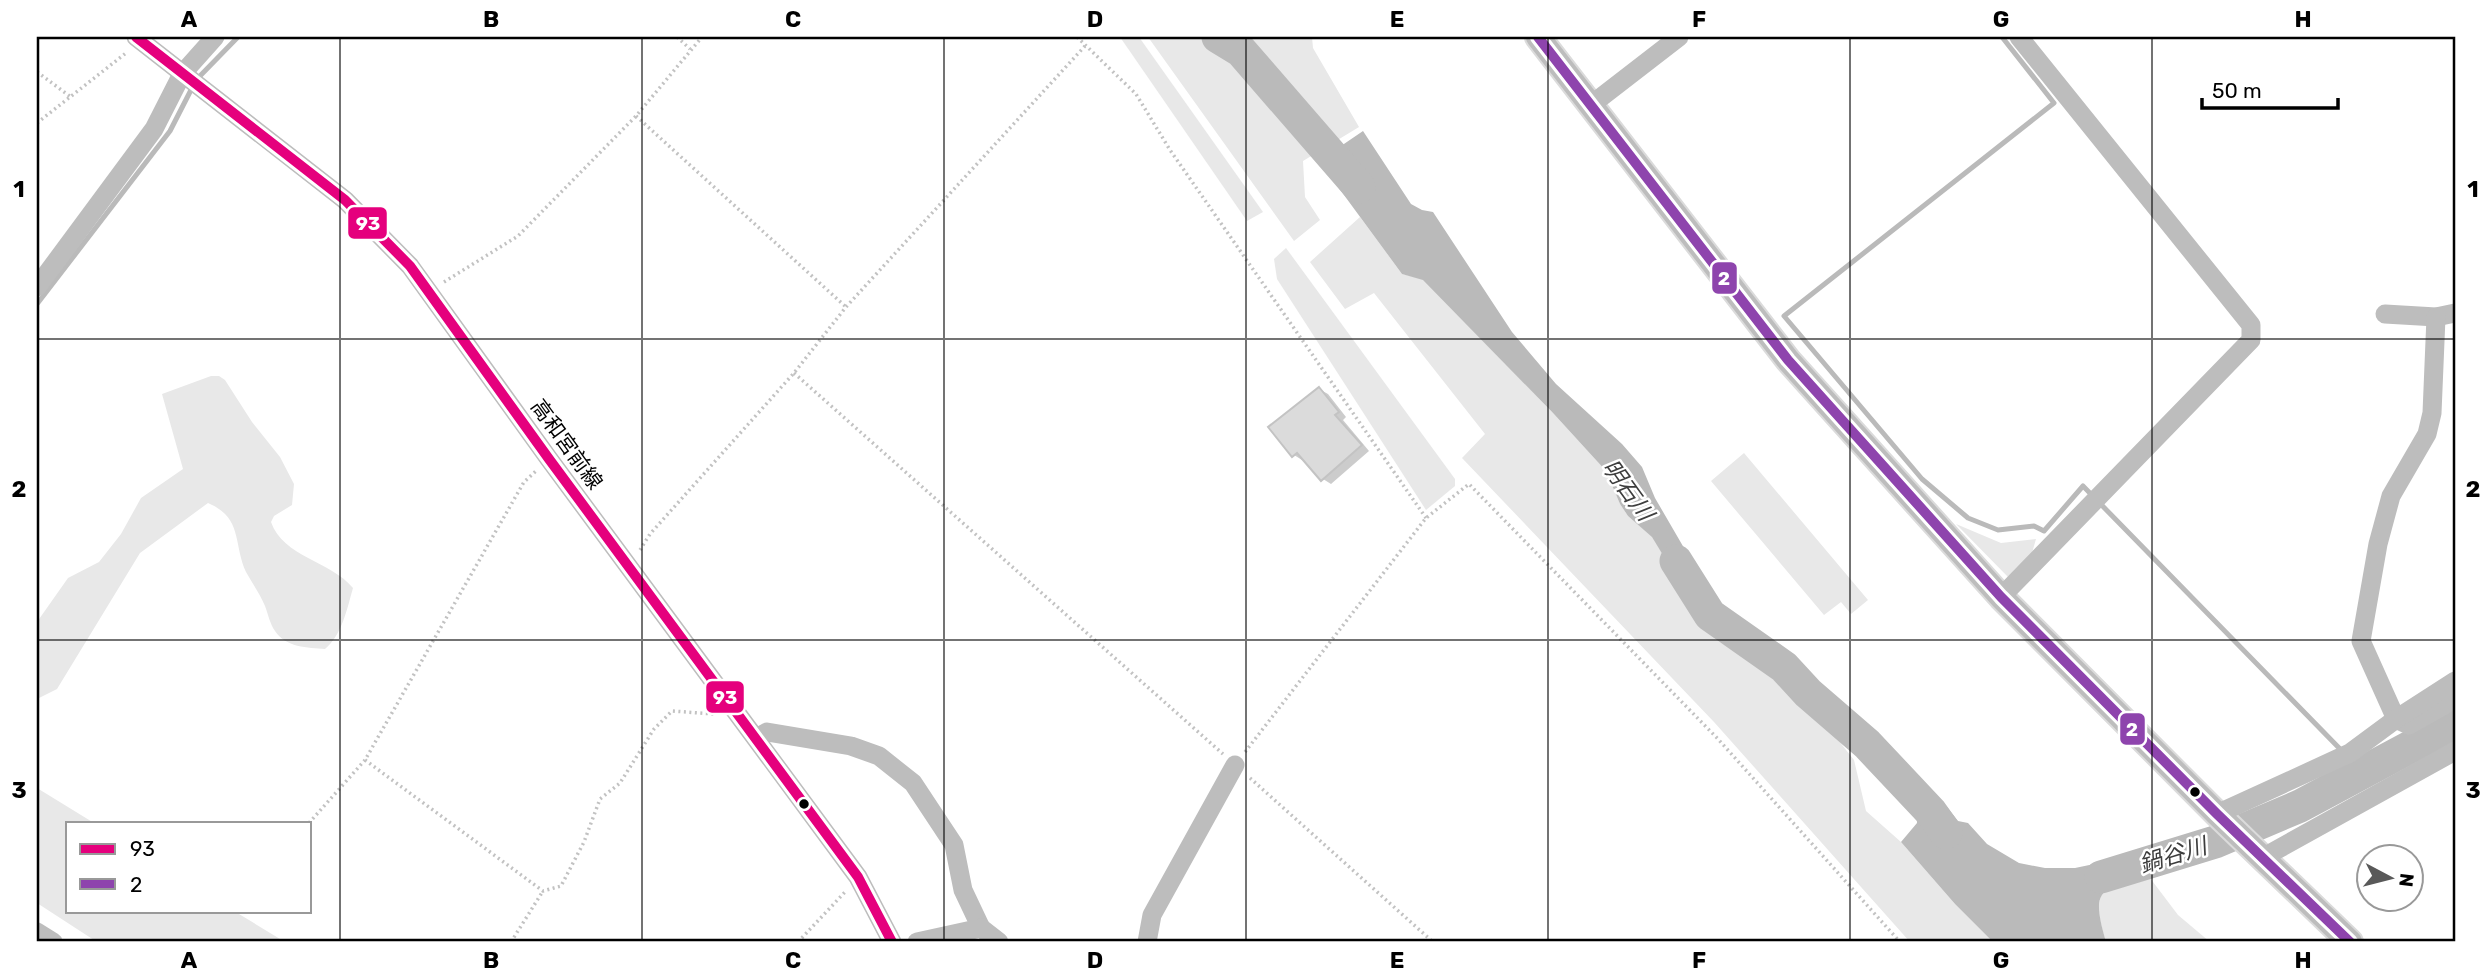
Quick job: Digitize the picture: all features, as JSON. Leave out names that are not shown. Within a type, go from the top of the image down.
[{"type":"main road","points":[[1538,37],[1788,360],[2001,597],[2220,817],[2350,942]]},
{"type":"street","points":[[37,287],[154,129],[183,75],[215,37]]},
{"type":"street","points":[[1591,106],[1679,37]]},
{"type":"street","points":[[2001,597],[2251,340],[2251,325],[2019,37]]},
{"type":"street","name":"高和宮前線","points":[[139,39],[345,200],[410,266],[858,877],[891,942]]},
{"type":"street","points":[[2385,314],[2436,317],[2455,313]]},
{"type":"street","points":[[2436,317],[2432,413],[2427,434],[2391,496],[2378,544],[2361,641],[2396,719],[2409,724],[2455,699]]},
{"type":"street","points":[[2220,817],[2350,753],[2455,681]]},
{"type":"street","points":[[756,738],[767,733],[851,746],[879,756],[913,783],[954,845],[962,890],[981,928],[999,942]]},
{"type":"street","points":[[2258,853],[2455,751]]},
{"type":"street","points":[[1147,942],[1152,915],[1235,765]]},
{"type":"street","points":[[917,942],[981,928]]},
{"type":"street","points":[[37,932],[53,942]]},
{"type":"path","points":[[677,37],[690,49]]},
{"type":"path","points":[[427,292],[518,236],[636,116],[702,37]]},
{"type":"path","points":[[1077,37],[1136,94],[1170,150],[1426,518]]},
{"type":"path","points":[[37,123],[139,39]]},
{"type":"path","points":[[629,566],[650,534],[794,373],[846,307],[1085,46]]},
{"type":"path","points":[[37,72],[71,96]]},
{"type":"path","points":[[636,116],[846,307]]},
{"type":"path","points":[[794,373],[1433,942]]},
{"type":"path","points":[[310,822],[365,760],[524,482],[549,459]]},
{"type":"path","points":[[1235,765],[1426,518],[1469,484],[1718,738],[1899,942]]},
{"type":"path","points":[[511,942],[543,891],[561,886],[584,842],[600,799],[620,783],[654,729],[671,711],[712,716],[731,704]]},
{"type":"path","points":[[365,760],[543,891]]},
{"type":"path","points":[[798,942],[858,877]]},
{"type":"shaded area","points":[[1120,37],[1139,37],[1263,212],[1247,221]]},
{"type":"shaded area","points":[[1148,37],[1312,37],[1313,48],[1359,127],[1303,161],[1305,197],[1320,220],[1294,241]]},
{"type":"shaded area","points":[[1360,217],[1402,274],[1423,279],[1606,471],[1620,504],[1628,516],[1652,536],[1675,575],[1696,600],[1715,639],[1752,662],[1824,722],[1854,760],[1866,811],[1901,842],[1955,904],[1993,942],[1910,942],[1714,722],[1462,458],[1485,434],[1374,293],[1345,309],[1310,262]]},
{"type":"shaded area","points":[[1286,248],[1455,479],[1455,486],[1426,510],[1277,279],[1274,259]]},
{"type":"shaded area","points":[[211,376],[219,376],[225,380],[252,422],[280,457],[294,484],[292,505],[274,516],[271,522],[277,534],[296,551],[333,571],[353,588],[336,637],[325,649],[297,646],[279,636],[246,572],[232,524],[219,509],[208,503],[140,553],[57,689],[37,699],[37,622],[68,578],[99,562],[121,534],[141,498],[183,469],[162,394]]},
{"type":"shaded area","points":[[1744,453],[1868,600],[1851,614],[1841,602],[1824,615],[1711,481]]},
{"type":"shaded area","points":[[1956,524],[2001,543],[2036,539],[2032,553],[2008,577]]},
{"type":"shaded area","points":[[37,788],[92,822],[66,822],[66,912],[236,912],[285,942],[97,942],[37,903]]},
{"type":"shaded area","points":[[2147,874],[2178,915],[2210,942],[2106,942],[2099,911],[2102,894],[2118,884]]},
{"type":"water","points":[[1363,131],[1411,204],[1433,212],[1512,332],[1556,384],[1622,444],[1642,467],[1655,498],[1709,591],[1696,600],[1675,575],[1652,537],[1628,516],[1606,471],[1423,280],[1402,274],[1319,161]]},
{"type":"water","points":[[1928,792],[1947,807],[1958,821],[1968,823],[1987,844],[2019,863],[2045,868],[2075,868],[2142,854],[2147,874],[2118,884],[2102,894],[2099,911],[2106,942],[1993,942],[1955,904],[1901,842],[1917,823],[1916,805],[1923,793]]},
{"type":"building","points":[[1319,387],[1339,412],[1335,415],[1362,445],[1321,481],[1297,453],[1292,457],[1268,427]]},
{"type":"waterway","points":[[197,79],[238,37]]},
{"type":"waterway","name":"明石川","points":[[1218,37],[1241,51],[1359,187]]},
{"type":"waterway","points":[[2002,37],[2054,103],[1784,316],[1922,479],[1968,518],[1998,530],[2034,526],[2044,531],[2083,486],[2343,752]]},
{"type":"waterway","points":[[37,304],[170,131],[192,88]]},
{"type":"waterway","name":"明石川","points":[[1676,561],[1710,615],[1784,667],[1808,693],[1867,744],[1931,812],[1946,833]]},
{"type":"waterway","name":"鍋谷川","points":[[2101,877],[2215,842],[2300,806],[2455,723]]},
{"type":"waterway","points":[[2350,759],[2363,772]]},
{"type":"transit line","name":"93","points":[[136,37],[345,200],[410,266],[858,877],[892,942]]},
{"type":"transit line","name":"2","points":[[1538,37],[1788,360],[2001,597],[2217,814],[2350,942]]}]
